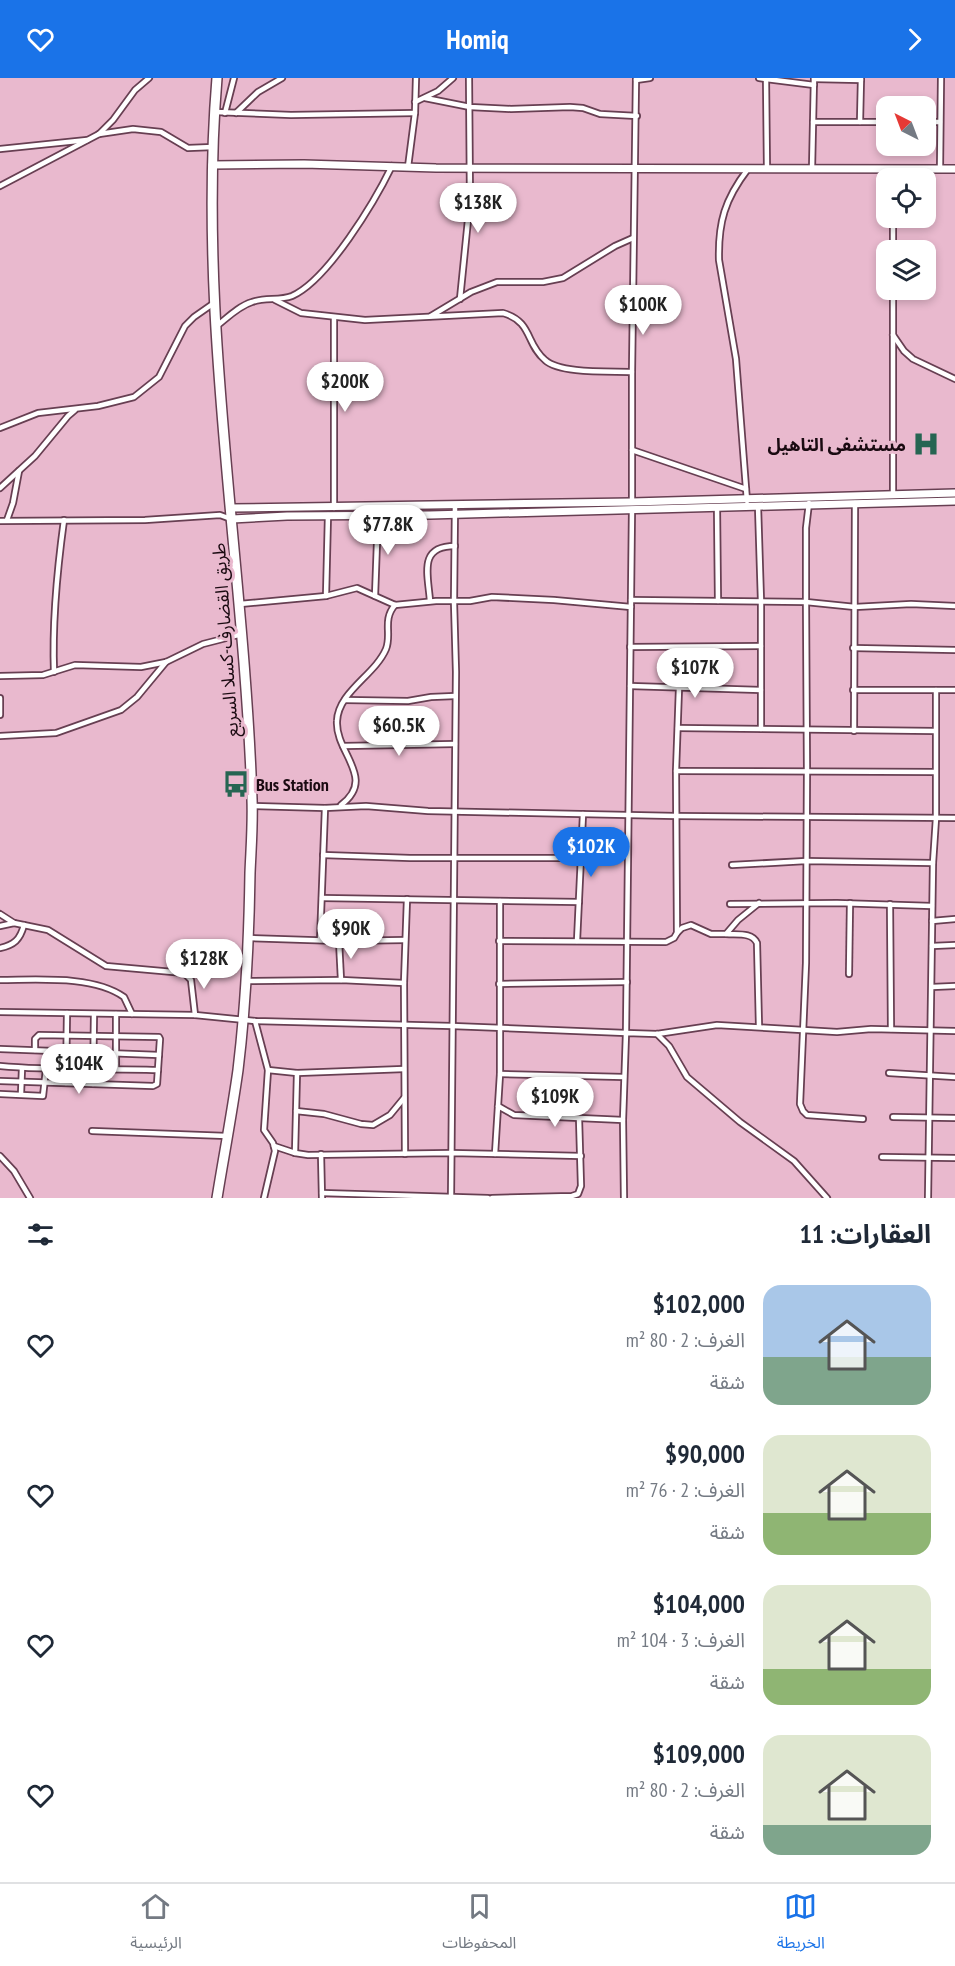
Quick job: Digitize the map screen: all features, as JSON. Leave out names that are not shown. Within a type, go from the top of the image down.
[{"type":"highway","name":"طريق القضارف-كسلا السريع","points":[[217,78],[220,112],[212,165],[214,303],[240,604],[252,806],[249,938],[243,1020],[237,1077],[217,1198]]},
{"type":"main road","points":[[212,165],[876,169]]},
{"type":"main road","points":[[936,169],[955,169]]},
{"type":"main road","points":[[632,506],[717,507],[811,497],[955,493]]},
{"type":"main road","points":[[231,508],[455,510],[747,503],[758,506],[809,506],[955,501]]},
{"type":"main road","points":[[232,519],[378,515],[455,510]]},
{"type":"street","points":[[0,186],[99,134],[113,120],[135,90],[149,78]]},
{"type":"street","points":[[234,78],[220,112],[291,115],[415,112]]},
{"type":"street","points":[[236,113],[258,92],[282,78]]},
{"type":"street","points":[[408,167],[415,112],[416,78]]},
{"type":"street","points":[[415,102],[446,85],[453,78]]},
{"type":"street","points":[[460,299],[469,210],[469,78]]},
{"type":"street","points":[[624,1198],[623,1120],[628,943],[636,79],[650,78]]},
{"type":"street","points":[[759,78],[861,79],[860,122]]},
{"type":"street","points":[[940,169],[941,78]]},
{"type":"street","points":[[766,79],[767,169]]},
{"type":"street","points":[[812,169],[814,80]]},
{"type":"street","points":[[425,98],[470,107],[511,109],[570,107],[583,108],[600,114],[637,116]]},
{"type":"street","points":[[813,122],[876,122]]},
{"type":"street","points":[[99,134],[133,129],[161,132],[188,148],[213,147]]},
{"type":"street","points":[[0,149],[90,139]]},
{"type":"street","points":[[216,327],[251,302],[275,300],[293,295],[304,288],[333,258],[366,214],[392,166]]},
{"type":"street","points":[[747,503],[736,359],[719,260],[719,243],[720,227],[731,192],[748,169]]},
{"type":"street","points":[[428,318],[471,292],[497,282],[543,282],[563,278],[573,274],[615,246],[633,238]]},
{"type":"street","points":[[275,300],[301,314],[365,320],[503,313],[518,319],[523,324],[538,353],[551,364],[563,368],[632,372]]},
{"type":"street","points":[[893,300],[893,494]]},
{"type":"street","points":[[0,428],[38,413],[76,409],[134,398],[159,377],[185,326],[214,303]]},
{"type":"street","points":[[334,318],[334,508]]},
{"type":"street","points":[[893,335],[904,351],[914,359],[955,379]]},
{"type":"street","points":[[0,488],[42,448],[76,409]]},
{"type":"street","points":[[632,450],[746,489]]},
{"type":"street","points":[[7,520],[19,471]]},
{"type":"street","points":[[811,497],[806,602],[806,963],[800,1104],[803,1112],[810,1115],[863,1119]]},
{"type":"street","points":[[854,731],[855,503]]},
{"type":"street","points":[[758,506],[761,729]]},
{"type":"street","points":[[717,507],[718,601]]},
{"type":"street","points":[[220,516],[231,508]]},
{"type":"street","points":[[451,1197],[455,510]]},
{"type":"street","points":[[326,596],[328,515]]},
{"type":"street","points":[[375,596],[378,515]]},
{"type":"street","points":[[0,520],[172,519],[220,516],[232,519]]},
{"type":"street","points":[[54,672],[52,632],[54,598],[64,520]]},
{"type":"street","points":[[430,601],[429,558],[442,546],[455,546]]},
{"type":"street","points":[[240,604],[326,596],[357,588],[395,605],[430,601],[454,602],[492,597],[631,607]]},
{"type":"street","points":[[631,600],[806,602],[855,607],[911,604],[955,606]]},
{"type":"street","points":[[339,807],[351,795],[356,781],[336,719],[345,700],[385,651],[388,616],[395,605]]},
{"type":"street","points":[[0,676],[27,677],[75,665],[141,667],[166,662],[203,644],[242,634]]},
{"type":"street","points":[[630,646],[761,646]]},
{"type":"street","points":[[853,648],[955,650]]},
{"type":"street","points":[[0,736],[64,732],[121,710],[138,697],[166,662]]},
{"type":"street","points":[[630,686],[762,690]]},
{"type":"street","points":[[677,933],[676,771],[679,688]]},
{"type":"street","points":[[853,690],[955,690]]},
{"type":"street","points":[[928,1198],[932,906],[936,818],[936,690]]},
{"type":"street","points":[[345,700],[408,701],[455,696]]},
{"type":"street","points":[[0,698],[0,715]]},
{"type":"street","points":[[678,728],[935,731]]},
{"type":"street","points":[[343,746],[455,744]]},
{"type":"street","points":[[676,771],[935,772]]},
{"type":"street","points":[[252,806],[325,808],[382,806],[454,812],[676,816],[955,818]]},
{"type":"street","points":[[320,940],[325,808]]},
{"type":"street","points":[[577,941],[583,814]]},
{"type":"street","points":[[323,855],[580,858]]},
{"type":"street","points":[[732,865],[806,861],[933,863]]},
{"type":"street","points":[[322,898],[579,902]]},
{"type":"street","points":[[405,1154],[404,983],[407,899]]},
{"type":"street","points":[[495,1154],[500,1074],[500,901]]},
{"type":"street","points":[[726,934],[738,920],[759,903]]},
{"type":"street","points":[[730,904],[850,903],[932,906]]},
{"type":"street","points":[[849,974],[850,903]]},
{"type":"street","points":[[890,904],[891,1029]]},
{"type":"street","points":[[0,914],[14,923],[35,926],[58,935],[106,966],[184,973],[191,980],[195,1015]]},
{"type":"street","points":[[932,921],[955,919]]},
{"type":"street","points":[[0,926],[14,923]]},
{"type":"street","points":[[499,941],[666,942],[674,938],[682,928],[692,925],[711,934],[750,935],[757,943],[759,1026]]},
{"type":"street","points":[[0,948],[10,946],[19,939],[24,926]]},
{"type":"street","points":[[249,938],[339,941],[405,940]]},
{"type":"street","points":[[339,941],[341,980]]},
{"type":"street","points":[[932,946],[955,945]]},
{"type":"street","points":[[0,980],[82,982],[124,997],[132,1014]]},
{"type":"street","points":[[246,981],[341,980],[404,983]]},
{"type":"street","points":[[499,984],[627,982]]},
{"type":"street","points":[[932,987],[955,986]]},
{"type":"street","points":[[0,1012],[195,1015],[255,1022],[452,1026],[657,1034],[707,1026],[759,1026],[837,1032],[891,1029],[955,1031]]},
{"type":"street","points":[[66,1083],[67,1013]]},
{"type":"street","points":[[93,1084],[94,1014]]},
{"type":"street","points":[[116,1014],[116,1068]]},
{"type":"street","points":[[255,1022],[268,1070],[264,1130],[274,1146],[274,1158],[264,1198]]},
{"type":"street","points":[[657,1034],[669,1046],[687,1077],[740,1122],[794,1161],[827,1198]]},
{"type":"street","points":[[0,1080],[153,1086],[157,1084],[159,1037],[39,1035],[35,1039],[35,1050]]},
{"type":"street","points":[[0,1049],[159,1055]]},
{"type":"street","points":[[0,1066],[46,1069],[158,1070]]},
{"type":"street","points":[[21,1095],[22,1068]]},
{"type":"street","points":[[0,1094],[43,1096],[46,1069]]},
{"type":"street","points":[[268,1070],[297,1073],[404,1069]]},
{"type":"street","points":[[295,1153],[297,1073]]},
{"type":"street","points":[[889,1073],[955,1077]]},
{"type":"street","points":[[500,1074],[624,1077]]},
{"type":"street","points":[[296,1111],[324,1114],[373,1125],[390,1115],[404,1098]]},
{"type":"street","points":[[498,1106],[514,1115],[623,1120]]},
{"type":"street","points":[[893,1117],[955,1118]]},
{"type":"street","points":[[321,1154],[322,1196],[490,1198],[576,1195],[581,1186],[579,1118]]},
{"type":"street","points":[[92,1131],[227,1136]]},
{"type":"street","points":[[274,1146],[295,1153],[321,1154],[451,1153],[581,1156]]},
{"type":"street","points":[[0,1156],[14,1171],[30,1198]]},
{"type":"street","points":[[882,1157],[955,1158]]},
{"type":"place","name":"مستشفى التاهيل","points":[[926,444]]},
{"type":"place","name":"Bus Station","points":[[236,784]]}]
